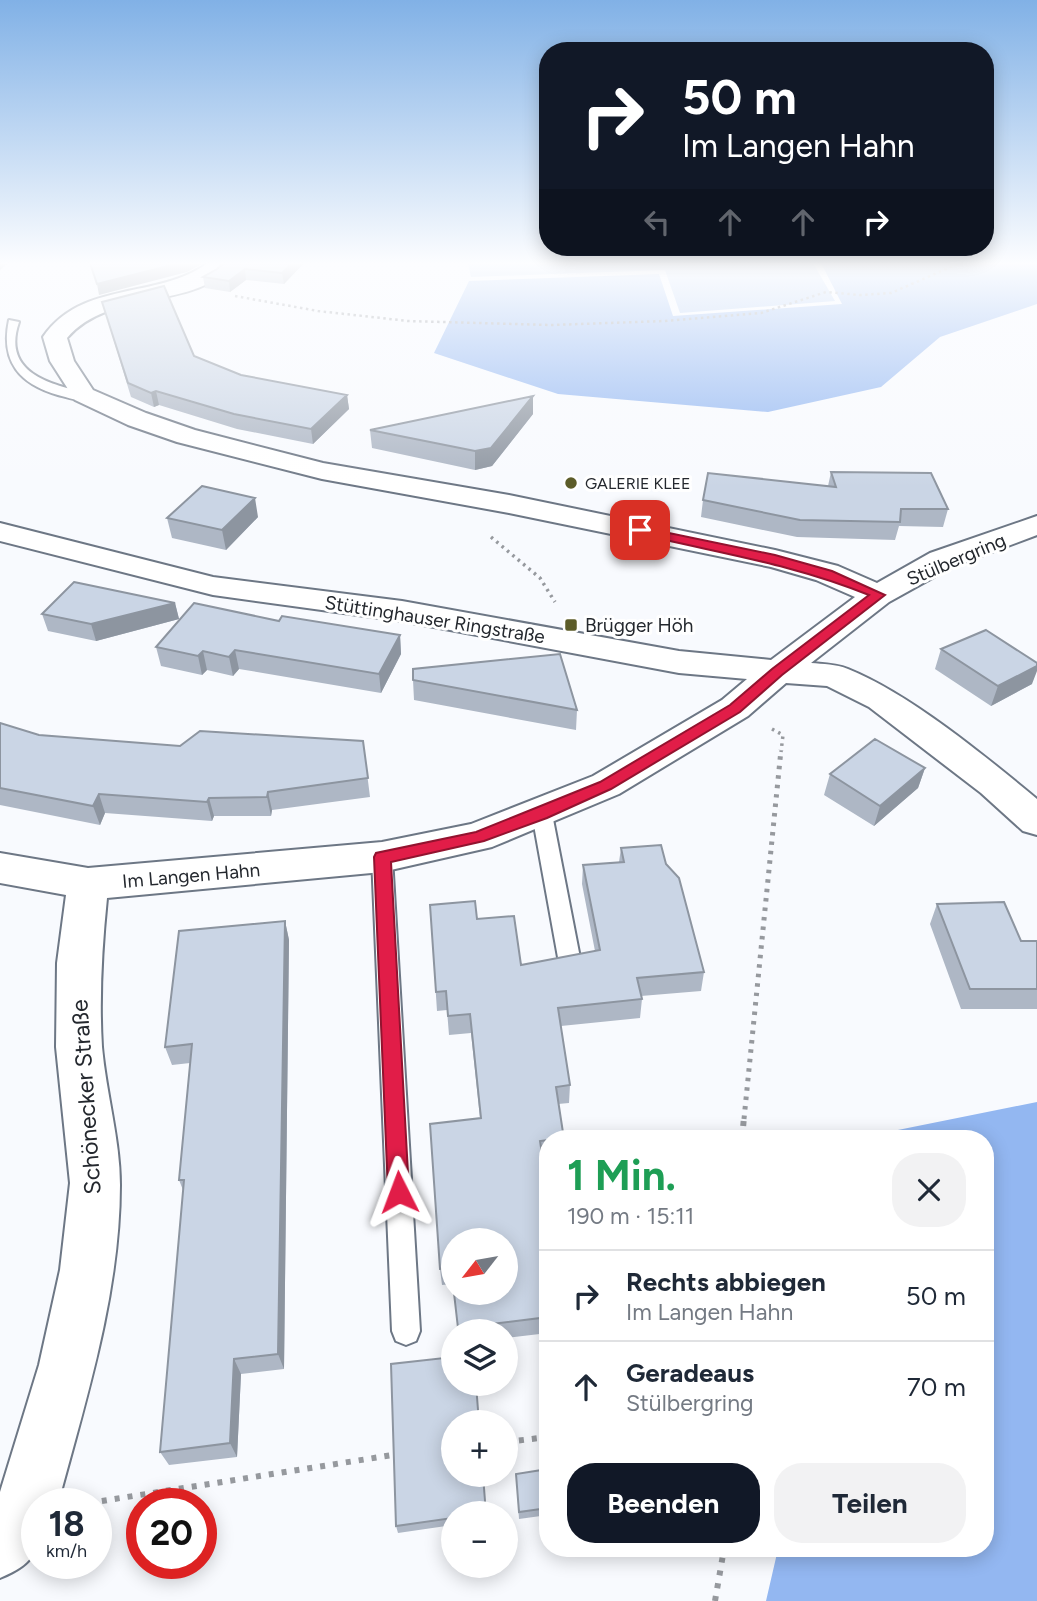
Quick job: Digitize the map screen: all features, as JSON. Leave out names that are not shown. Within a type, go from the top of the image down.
[{"type":"street","points":[[55,338],[62,362],[84,395],[186,436],[322,471],[509,504],[734,550],[827,573],[878,595]]},
{"type":"street","name":"Stülbergring","points":[[777,672],[878,595],[941,561],[1037,525]]},
{"type":"street","name":"Stüttinghauser Ringstraße","points":[[0,532],[213,586],[402,611],[679,662],[834,676],[881,699],[994,784],[1037,821]]},
{"type":"street","name":"Im Langen Hahn","points":[[0,868],[88,884],[382,857],[478,837],[542,814],[606,785],[735,708],[777,672]]},
{"type":"street","name":"Schönecker Straße","points":[[0,1547],[24,1514],[67,1365],[87,1270],[95,1183],[79,1047],[79,963],[88,884]]},
{"type":"lane","points":[[4,338],[5,357],[19,373],[72,396],[91,398]]},
{"type":"lane","points":[[542,814],[570,963]]},
{"type":"lane","points":[[382,857],[406,1331]]},
{"type":"path","points":[[491,537],[540,578],[555,602]]},
{"type":"path","points":[[735,708],[783,734],[743,1130]]},
{"type":"path","points":[[518,1441],[539,1438]]},
{"type":"path","points":[[112,1499],[412,1453]]},
{"type":"path","points":[[715,1601],[723,1557]]},
{"type":"shaded area","points":[[441,338],[939,338],[881,387],[768,412],[558,394],[434,353]]},
{"type":"shaded area","points":[[1037,1102],[1037,1601],[766,1601],[776,1557],[994,1557],[994,1130],[898,1130]]},
{"type":"building","points":[[113,338],[186,338],[194,356],[241,375],[347,395],[311,429],[234,414],[156,391],[151,393],[128,383]]},
{"type":"building","points":[[533,396],[491,448],[475,451],[370,430]]},
{"type":"building","points":[[831,472],[931,473],[948,509],[901,509],[900,522],[800,520],[703,500],[708,473],[836,487]]},
{"type":"building","points":[[202,486],[255,498],[222,530],[167,518]]},
{"type":"building","points":[[74,582],[175,603],[91,624],[42,614]]},
{"type":"building","points":[[194,603],[279,621],[282,616],[400,635],[379,674],[235,650],[229,657],[203,651],[198,656],[156,647]]},
{"type":"building","points":[[986,630],[1037,663],[1037,666],[998,686],[941,649]]},
{"type":"building","points":[[560,654],[577,710],[413,680],[413,669]]},
{"type":"building","points":[[0,723],[39,735],[180,746],[200,731],[363,741],[368,778],[268,792],[267,797],[209,798],[207,802],[99,794],[93,806],[0,788]]},
{"type":"building","points":[[875,739],[925,768],[880,806],[830,774]]},
{"type":"building","points":[[661,845],[666,864],[679,878],[704,972],[637,978],[642,999],[558,1008],[570,1085],[556,1087],[563,1130],[539,1130],[539,1318],[518,1321],[457,1319],[455,1306],[518,1306],[518,1228],[441,1228],[440,1269],[430,1124],[481,1118],[470,1014],[448,1016],[446,991],[436,992],[430,905],[475,901],[477,919],[514,916],[521,965],[600,950],[583,865],[624,862],[621,848]]},
{"type":"building","points":[[1004,902],[1021,941],[1037,941],[1037,989],[970,989],[937,904]]},
{"type":"building","points":[[285,921],[278,1354],[234,1359],[230,1443],[160,1452],[184,1180],[179,1180],[192,1044],[165,1047],[179,931]]},
{"type":"building","points":[[441,1358],[441,1396],[477,1396],[478,1410],[441,1410],[441,1487],[484,1487],[485,1501],[441,1501],[441,1520],[396,1526],[391,1364]]},
{"type":"building","points":[[539,1470],[539,1509],[519,1512],[518,1474]]},
{"type":"place","name":"GALERIE KLEE","points":[[571,483]]},
{"type":"place","name":"Brügger Höh","points":[[571,625]]},
{"type":"route","points":[[399,1192],[382,857],[478,837],[542,814],[606,785],[735,708],[777,672],[878,595],[827,573],[640,530]]}]
